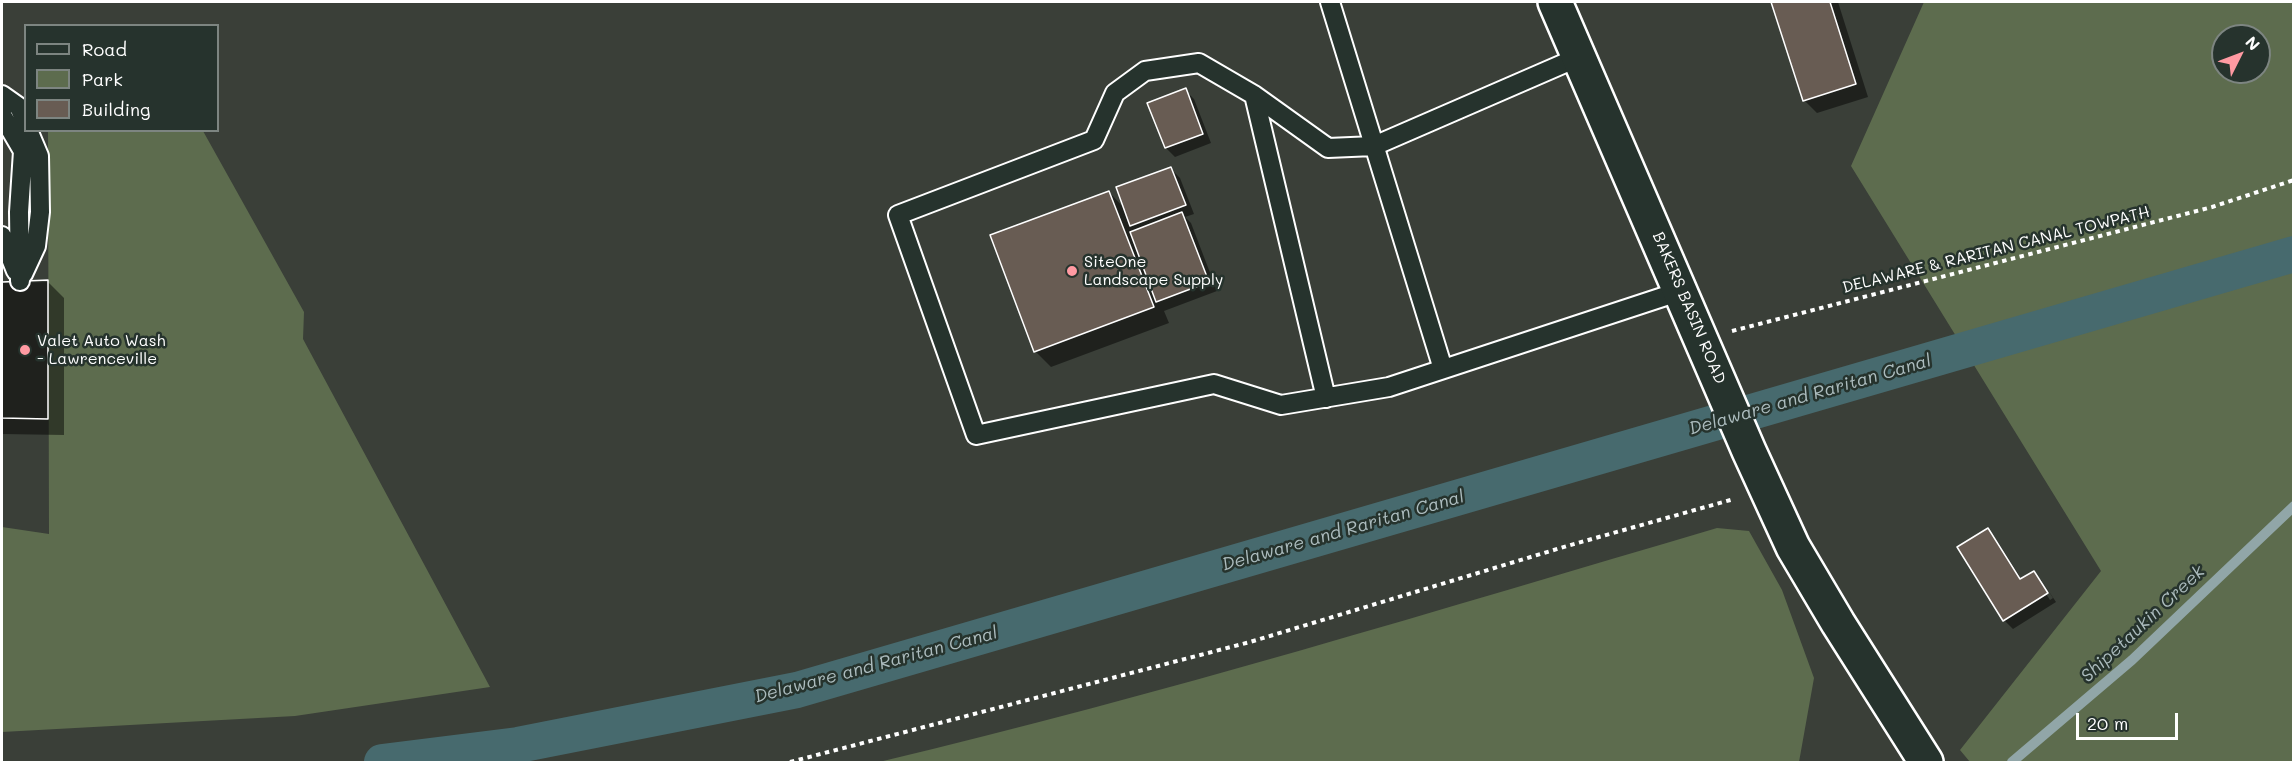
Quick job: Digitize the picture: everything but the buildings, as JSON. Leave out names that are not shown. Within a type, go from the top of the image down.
[{"type":"main road","name":"BAKERS BASIN ROAD","points":[[1555,2],[1703,339],[1749,451],[1793,547],[1926,762]]},
{"type":"lane","points":[[1330,2],[1443,369]]},
{"type":"lane","points":[[1579,57],[1374,146],[1328,148],[1254,95],[1199,63],[1145,71],[1114,93],[1094,140],[898,215],[976,435],[1214,384],[1281,405],[1389,387],[1681,291]]},
{"type":"lane","points":[[2,95],[19,107],[24,118]]},
{"type":"lane","points":[[1254,95],[1326,398]]},
{"type":"lane","points":[[2,115],[23,151],[19,212],[20,281]]},
{"type":"lane","points":[[20,281],[36,246],[40,212],[39,156],[29,132]]},
{"type":"lane","points":[[2,236],[20,281]]},
{"type":"path","name":"DELAWARE & RARITAN CANAL TOWPATH","points":[[1703,339],[2212,207],[2294,180]]},
{"type":"path","points":[[790,762],[1250,642],[1567,546],[1767,490]]},
{"type":"green space","points":[[1924,2],[2293,2],[2293,762],[1970,762],[1960,750],[2101,571],[1851,166]]},
{"type":"green space","points":[[48,132],[204,132],[304,312],[303,339],[490,687],[295,716],[2,732],[2,527],[49,534]]},
{"type":"green space","points":[[1717,528],[1749,531],[1782,590],[1814,678],[1799,762],[879,762],[1195,680]]},
{"type":"waterway","name":"Delaware and Raritan Canal","points":[[382,762],[518,745],[797,690],[2294,254]]},
{"type":"waterway","name":"Shipetaukin Creek","points":[[2012,762],[2132,660],[2294,506]]},
{"type":"place","name":"SiteOne Landscape Supply","points":[[1072,271]]},
{"type":"place","name":"Valet Auto Wash - Lawrenceville","points":[[25,350]]}]
